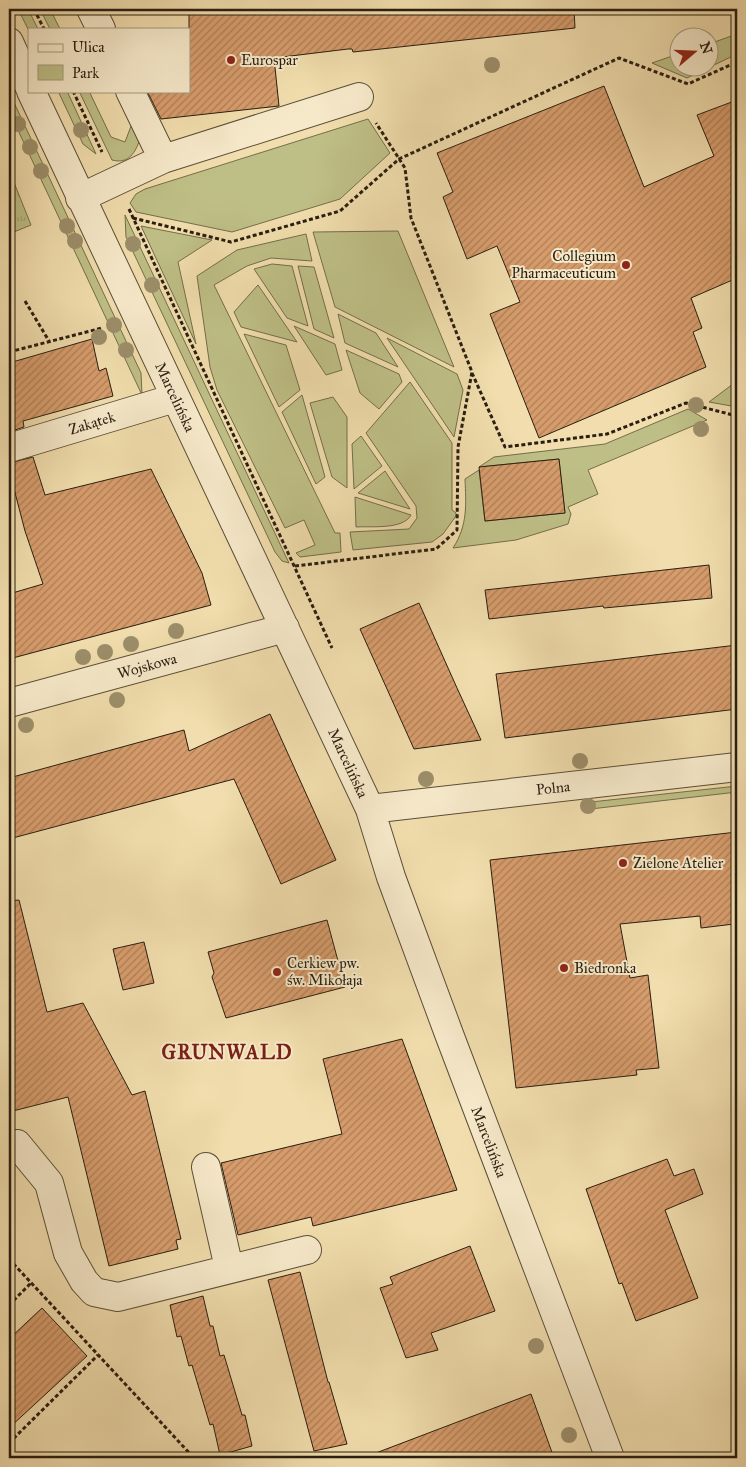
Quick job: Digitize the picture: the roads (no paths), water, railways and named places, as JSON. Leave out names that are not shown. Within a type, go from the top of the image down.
[{"type":"street","points":[[91,9],[100,28]]},
{"type":"street","points":[[9,42],[28,84]]},
{"type":"street","name":"Marcelińska","points":[[31,92],[370,809],[391,877],[608,1455]]},
{"type":"street","points":[[130,92],[163,159]]},
{"type":"street","points":[[80,198],[163,159],[359,97]]},
{"type":"street","name":"Zakątek","points":[[9,448],[176,398]]},
{"type":"street","name":"Wojskowa","points":[[9,703],[285,628]]},
{"type":"street","name":"Polna","points":[[370,809],[737,767]]},
{"type":"street","points":[[17,1144],[49,1182],[68,1253],[84,1281],[94,1292],[118,1297],[307,1250]]},
{"type":"street","points":[[206,1167],[230,1268]]},
{"type":"place","name":"Eurospar","points":[[231,60]]},
{"type":"place","name":"Collegium Pharmaceuticum","points":[[626,265]]},
{"type":"place","name":"Zielone Atelier","points":[[623,863]]},
{"type":"place","name":"Biedronka","points":[[564,968]]},
{"type":"place","name":"Cerkiew pw. św. Mikołaja","points":[[277,972]]},
{"type":"district","name":"GRUNWALD","points":[[227,1052]]}]
